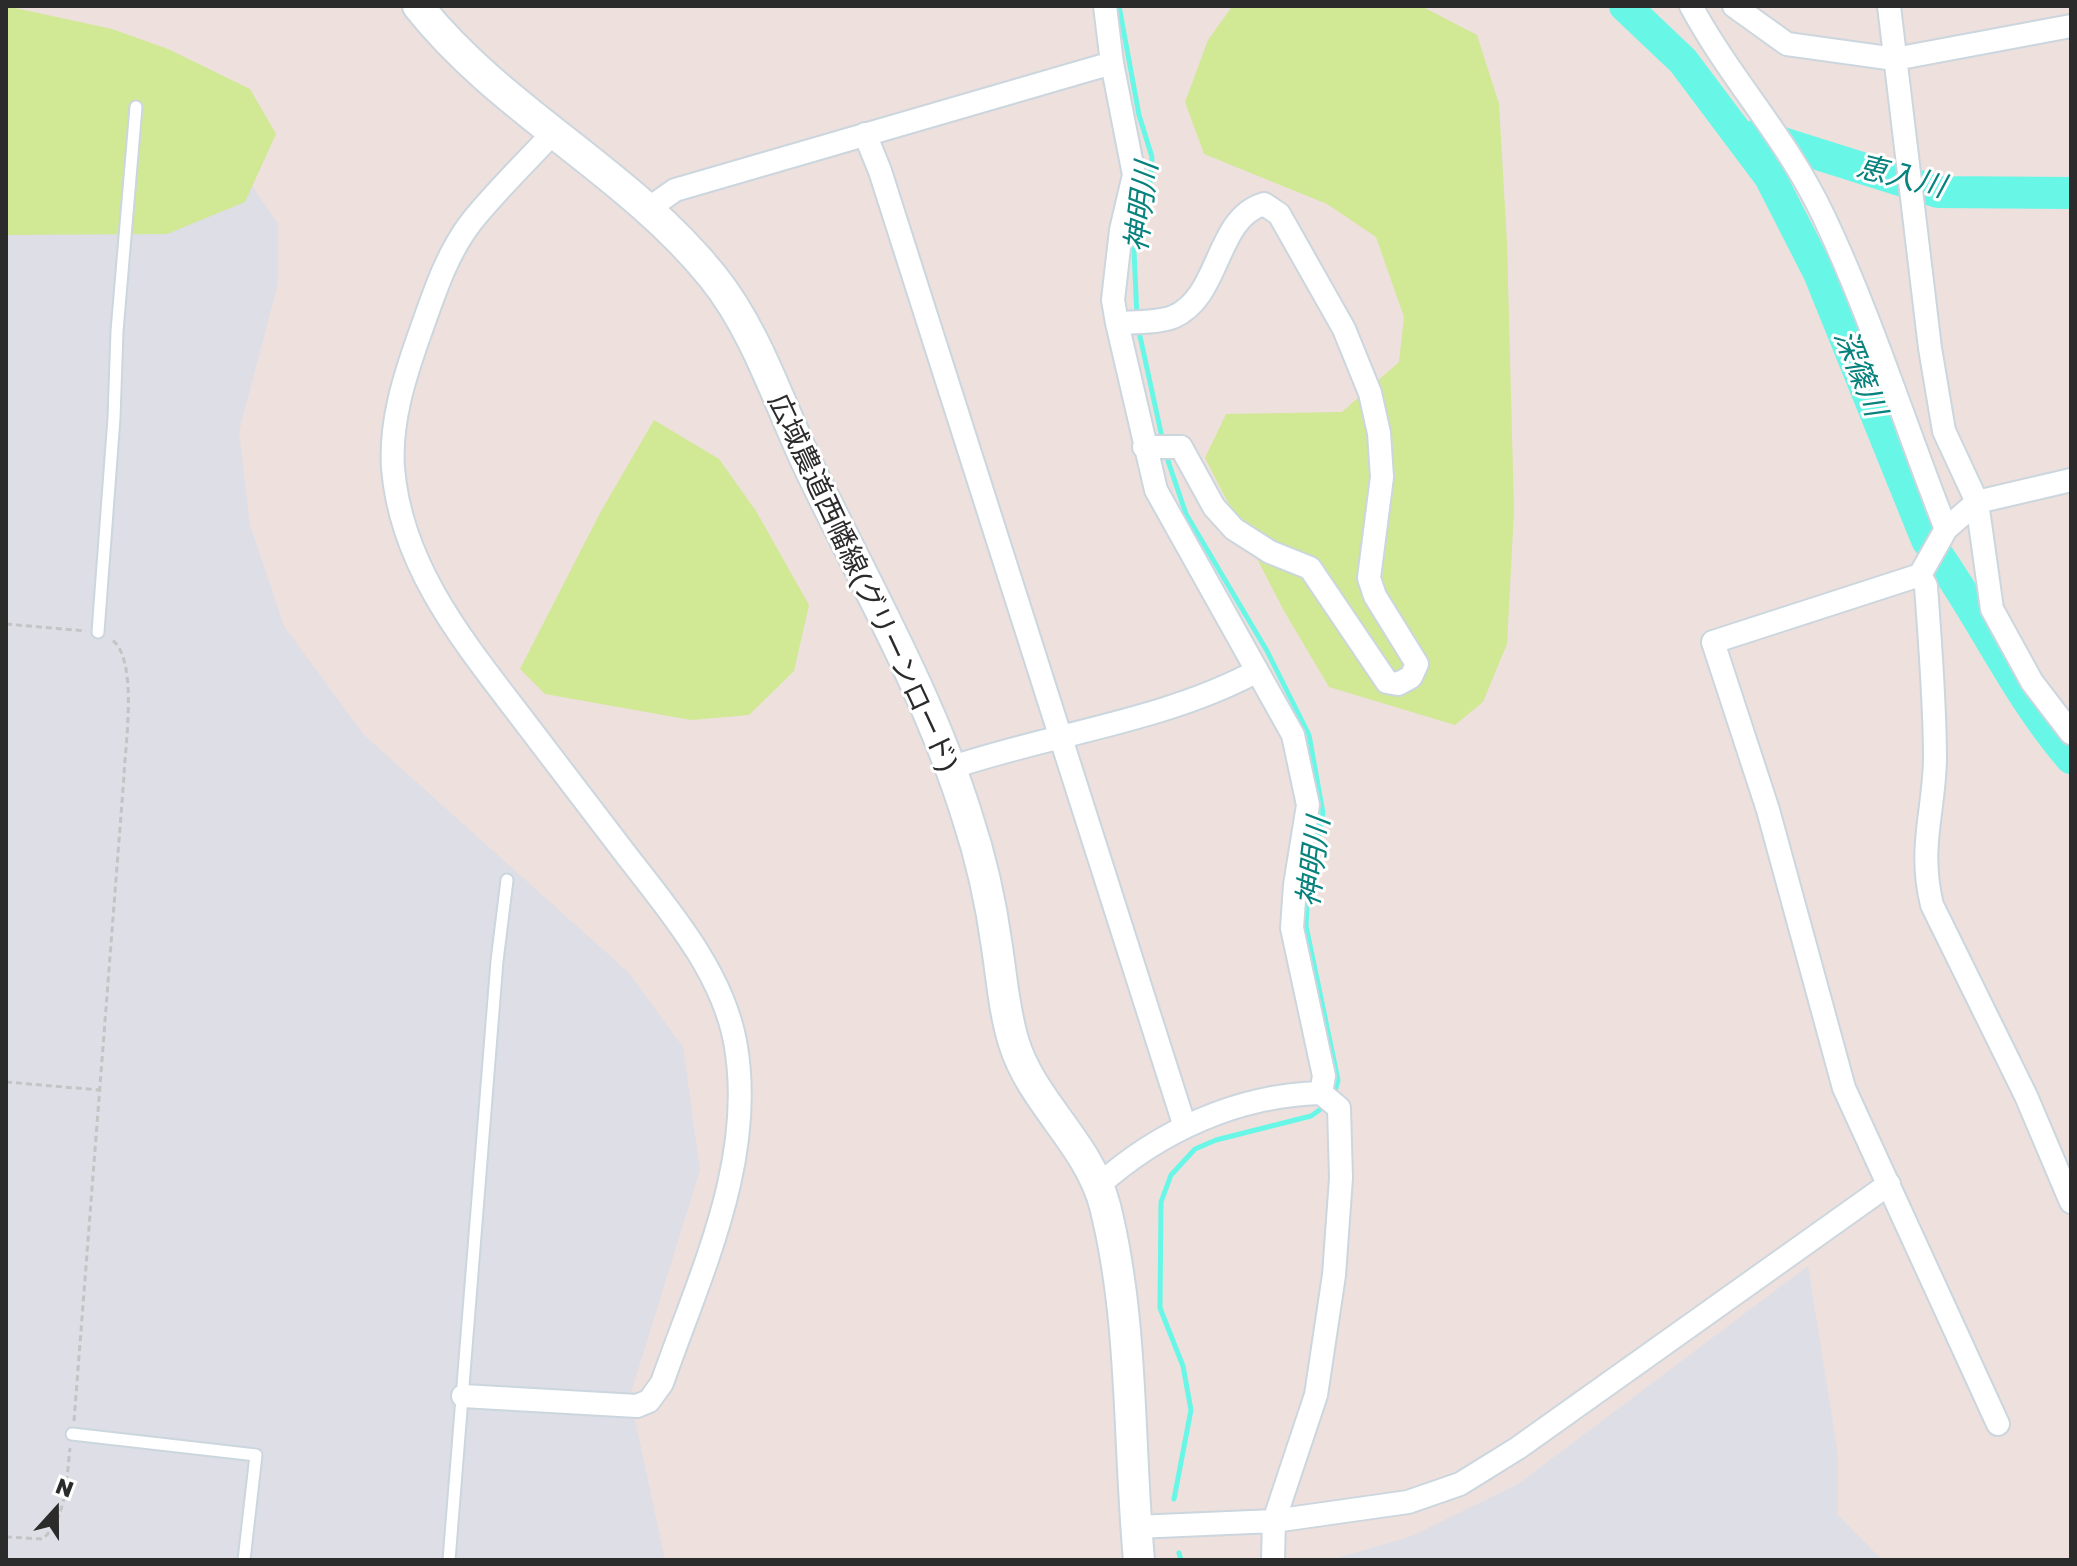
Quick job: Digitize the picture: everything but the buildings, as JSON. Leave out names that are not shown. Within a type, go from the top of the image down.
[{"type":"street","name":"広域農道西幡線(グリーンロード)","points":[[418,6],[435,28],[495,83],[648,209],[715,280],[758,352],[795,438],[923,699],[950,768],[982,871],[1004,1004],[1015,1048],[1098,1186],[1117,1262],[1125,1334],[1134,1435],[1139,1560]]},
{"type":"street","points":[[1105,6],[1112,63],[1134,175],[1119,244],[1113,300],[1129,322],[1155,447],[1156,490],[1293,735],[1308,805],[1295,885],[1292,928],[1324,1076],[1321,1093]]},
{"type":"street","points":[[1691,6],[1711,43],[1782,137],[1824,216],[1946,529]]},
{"type":"street","points":[[1734,6],[1787,44],[1895,59],[2071,26]]},
{"type":"street","points":[[1889,6],[1930,348],[1944,431],[1977,502],[1992,609],[2032,682],[2071,733]]},
{"type":"street","points":[[648,209],[675,190],[1112,63]]},
{"type":"street","points":[[463,1396],[637,1406],[649,1401],[662,1383],[725,1200],[741,1125],[734,1036],[719,992],[681,925],[478,661],[430,591],[413,554],[401,516],[393,467],[394,426],[405,374],[444,268],[470,223],[554,132]]},
{"type":"street","points":[[865,134],[880,171],[1185,1127]]},
{"type":"street","points":[[1129,322],[1171,318],[1194,305],[1240,220],[1251,207],[1264,204],[1279,214],[1344,329],[1370,393],[1379,433],[1382,477],[1369,578],[1375,596],[1417,664],[1411,677],[1398,684],[1387,682],[1310,568],[1270,552],[1234,529],[1214,507],[1181,447],[1155,447]]},
{"type":"street","points":[[1998,1424],[1844,1088],[1768,810],[1713,642],[1920,575],[1946,529],[1977,502],[2071,480]]},
{"type":"street","points":[[1920,575],[1926,586],[1934,728],[1933,788],[1924,847],[1932,905],[2026,1096],[2071,1202]]},
{"type":"street","points":[[950,768],[1059,735],[1218,693],[1257,671]]},
{"type":"street","points":[[1098,1186],[1126,1161],[1185,1127],[1271,1096],[1321,1093],[1339,1108],[1340,1192],[1334,1275],[1318,1380],[1274,1521],[1273,1560]]},
{"type":"street","points":[[1136,1527],[1274,1521],[1408,1502],[1460,1484],[1518,1448],[1889,1184]]},
{"type":"lane","points":[[98,632],[114,418],[117,331],[136,107]]},
{"type":"lane","points":[[449,1560],[497,961],[507,880]]},
{"type":"lane","points":[[72,1434],[256,1455],[244,1560]]},
{"type":"path","points":[[6,624],[98,632],[117,643],[123,654],[128,678],[121,820],[72,1434],[62,1511],[43,1539],[6,1537]]},
{"type":"path","points":[[6,1082],[99,1090]]},
{"type":"shaded area","points":[[6,149],[231,155],[278,224],[278,283],[239,432],[250,525],[284,626],[364,735],[628,972],[683,1047],[700,1170],[630,1396],[665,1560],[6,1560]]},
{"type":"shaded area","points":[[1808,1266],[1838,1455],[1838,1515],[1882,1560],[1330,1560],[1412,1536],[1518,1484]]},
{"type":"green space","points":[[6,6],[112,29],[168,49],[250,89],[276,134],[245,202],[167,234],[6,235]]},
{"type":"green space","points":[[1421,6],[1477,35],[1499,104],[1507,244],[1514,511],[1507,644],[1483,702],[1455,725],[1329,687],[1284,611],[1205,458],[1226,414],[1342,412],[1399,362],[1404,317],[1376,237],[1327,204],[1204,154],[1185,102],[1208,40],[1231,8]]},
{"type":"green space","points":[[654,420],[719,459],[756,511],[809,605],[794,671],[749,715],[691,720],[545,694],[520,669],[600,513]]},
{"type":"waterway","name":"神明川","points":[[1119,6],[1139,115],[1152,157],[1150,183],[1134,251],[1137,317]]},
{"type":"waterway","name":"深篠川","points":[[1625,6],[1683,61],[1770,177],[1819,273],[1927,540],[2032,706],[2071,758]]},
{"type":"waterway","name":"恵入川","points":[[1757,135],[1938,192],[2071,193]]},
{"type":"waterway","name":"神明川","points":[[1138,327],[1163,442]]},
{"type":"waterway","name":"神明川","points":[[1165,452],[1186,514],[1267,651],[1309,735],[1323,813],[1308,886],[1306,926],[1338,1080],[1334,1095]]},
{"type":"waterway","name":"神明川","points":[[1174,1499],[1191,1410],[1183,1366],[1160,1308],[1161,1202],[1171,1175],[1195,1149],[1216,1140],[1311,1116],[1325,1106]]},
{"type":"waterway","name":"神明川","points":[[1179,1553],[1181,1560]]}]
